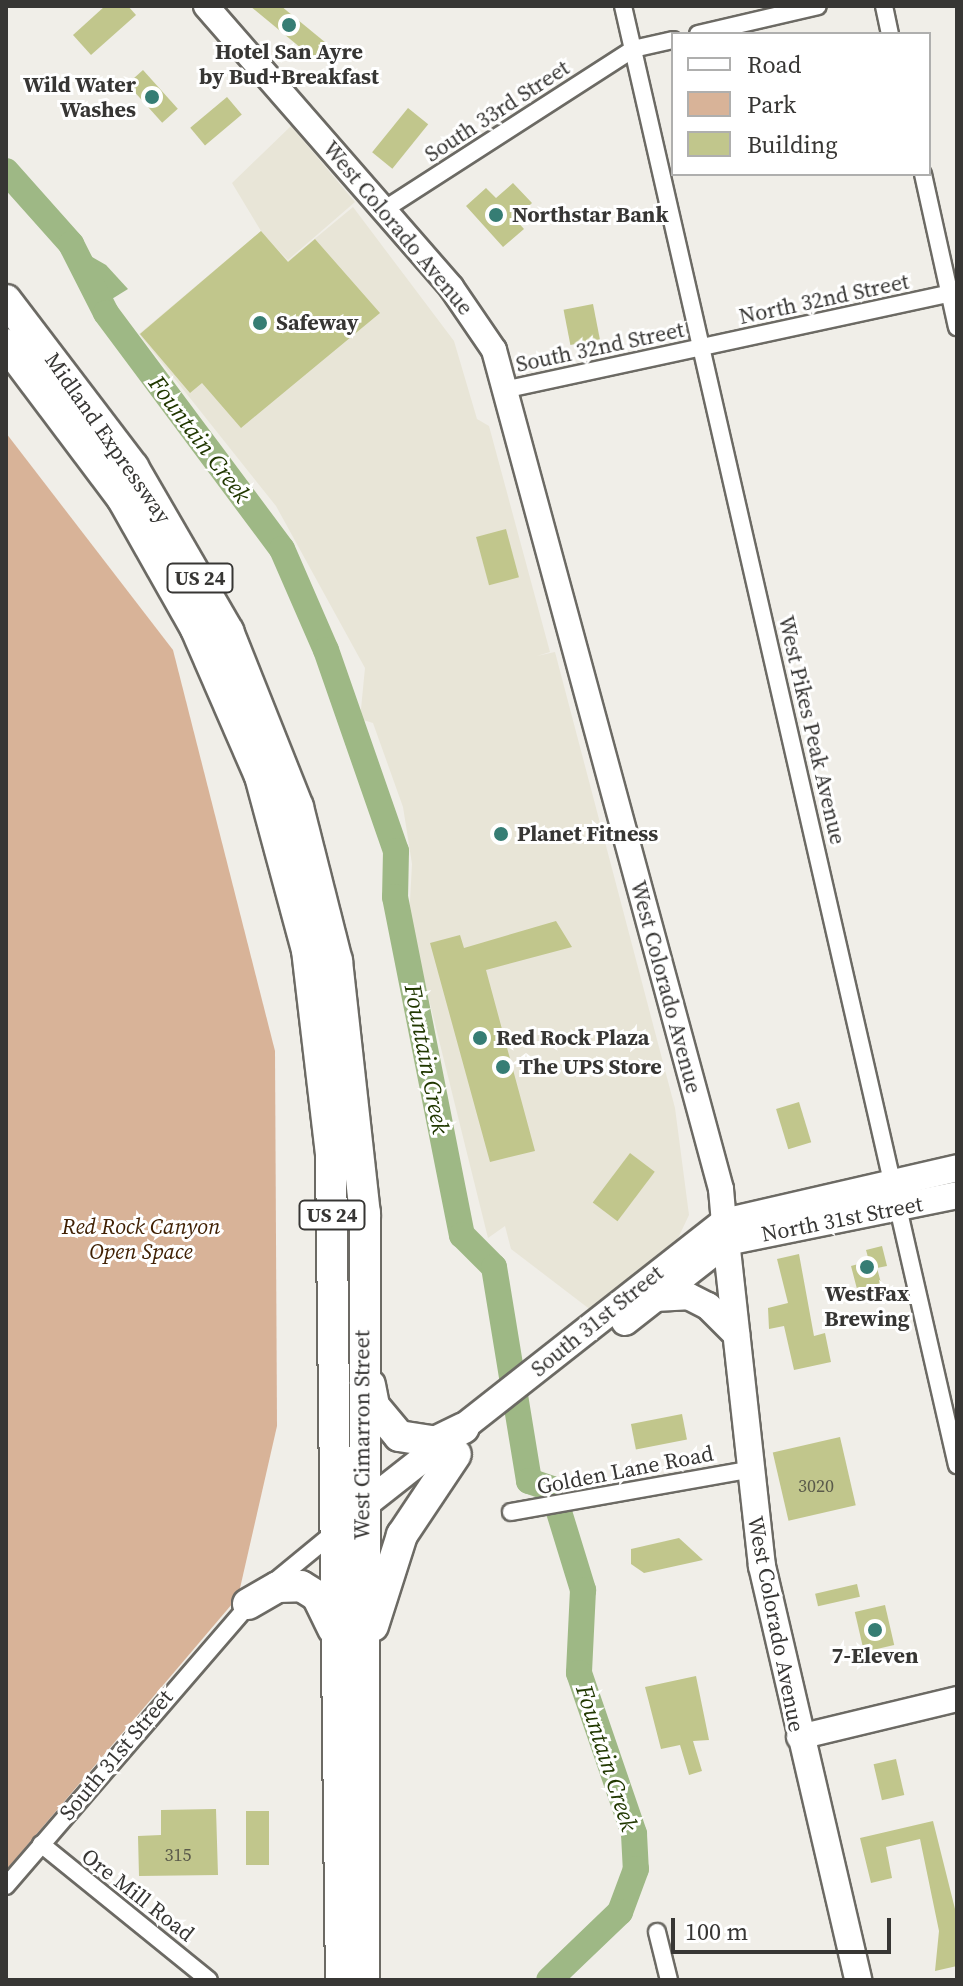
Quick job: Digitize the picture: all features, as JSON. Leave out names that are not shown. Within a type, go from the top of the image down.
[{"type":"highway","name":"Midland Expressway","points":[[6,300],[126,457],[186,552],[267,718],[309,898]]},
{"type":"highway","name":"Midland Expressway","points":[[6,344],[97,461],[178,594],[260,776],[309,898]]},
{"type":"highway","name":"West Cimarron Street","points":[[309,898],[354,1081],[365,1213],[353,1520],[337,1648],[341,1980]]},
{"type":"highway","name":"West Cimarron Street","points":[[309,898],[329,1104],[363,1679],[364,1980]]},
{"type":"highway","points":[[361,1274],[374,1406],[407,1438],[435,1442],[475,1429]]},
{"type":"highway","points":[[363,1679],[395,1551],[475,1429]]},
{"type":"highway","points":[[248,1604],[278,1587],[301,1586],[324,1606],[337,1648]]},
{"type":"main road","name":"West Colorado Avenue","points":[[218,11],[468,308],[508,389],[721,1189],[747,1470],[799,1737],[858,1980]]},
{"type":"main road","name":"North 31st Street","points":[[896,1196],[957,1168]]},
{"type":"main road","name":"North 31st Street","points":[[896,1196],[957,1195]]},
{"type":"main road","name":"South 31st Street","points":[[353,1520],[475,1429],[725,1232],[896,1196]]},
{"type":"main road","name":"South 31st Street","points":[[538,1379],[655,1298],[725,1232]]},
{"type":"main road","points":[[655,1298],[688,1296],[708,1306],[736,1334]]},
{"type":"main road","points":[[799,1737],[957,1699]]},
{"type":"street","name":"West Pikes Peak Avenue","points":[[623,6],[957,1465]]},
{"type":"street","points":[[707,32],[818,6]]},
{"type":"street","points":[[884,6],[890,32]]},
{"type":"street","points":[[633,49],[671,40]]},
{"type":"street","name":"South 33rd Street","points":[[385,209],[633,49]]},
{"type":"street","points":[[924,176],[953,293],[957,327]]},
{"type":"street","name":"North 32nd Street","points":[[701,348],[953,293]]},
{"type":"street","name":"South 32nd Street","points":[[508,389],[701,348]]},
{"type":"street","name":"Golden Lane Road","points":[[511,1512],[579,1503],[747,1470]]},
{"type":"street","name":"South 31st Street","points":[[6,1886],[248,1604],[353,1520]]},
{"type":"street","name":"Ore Mill Road","points":[[41,1844],[209,1980]]},
{"type":"street","points":[[657,1932],[669,1980]]},
{"type":"shaded area","points":[[291,126],[355,202],[288,260],[276,248],[288,261],[353,207],[454,341],[477,419],[489,426],[550,652],[537,656],[555,652],[675,1108],[689,1215],[671,1253],[596,1314],[511,1249],[505,1226],[488,1238],[409,919],[412,864],[403,807],[373,723],[360,719],[365,668],[276,506],[139,334],[261,231],[232,183]]},
{"type":"shaded area","points":[[78,249],[106,265],[128,289],[94,310],[77,281],[70,255]]},
{"type":"green space","name":"Red Rock Canyon Open Space","points":[[6,433],[173,650],[275,1051],[277,1426],[238,1597],[6,1870]]},
{"type":"building","points":[[105,6],[128,6],[136,15],[91,55],[73,35]]},
{"type":"building","name":"Hotel San Ayre by Bud+Breakfast","points":[[250,6],[281,6],[326,43],[313,58]]},
{"type":"building","name":"Wild Water Washes","points":[[143,70],[178,109],[162,123],[127,84]]},
{"type":"building","points":[[227,97],[242,115],[205,145],[190,128]]},
{"type":"building","points":[[408,108],[428,124],[392,169],[372,152]]},
{"type":"building","name":"Northstar Bank","points":[[513,183],[532,203],[515,219],[524,229],[503,247],[466,206],[486,188],[496,198]]},
{"type":"building","name":"Safeway","points":[[261,231],[288,262],[315,239],[380,313],[241,428],[202,383],[190,393],[140,334]]},
{"type":"building","points":[[593,304],[600,339],[570,345],[564,310]]},
{"type":"building","points":[[506,529],[519,577],[489,585],[476,537]]},
{"type":"building","name":"Red Rock Plaza","points":[[556,921],[572,947],[486,970],[535,1151],[490,1162],[430,943],[460,935],[464,948]]},
{"type":"building","points":[[799,1102],[811,1142],[788,1149],[776,1109]]},
{"type":"building","points":[[630,1153],[655,1172],[617,1221],[593,1203]]},
{"type":"building","name":"WestFax Brewing","points":[[882,1246],[887,1266],[877,1268],[881,1283],[857,1289],[851,1266],[869,1261],[866,1250]]},
{"type":"building","points":[[799,1254],[814,1336],[825,1333],[831,1362],[794,1370],[784,1326],[769,1329],[768,1308],[788,1303],[777,1259]]},
{"type":"building","points":[[682,1414],[687,1440],[636,1449],[631,1424]]},
{"type":"building","points":[[840,1437],[856,1505],[789,1521],[773,1453]]},
{"type":"building","points":[[679,1538],[703,1560],[644,1573],[631,1564],[631,1549]]},
{"type":"building","points":[[857,1584],[860,1597],[818,1606],[815,1594]]},
{"type":"building","name":"7-Eleven","points":[[885,1605],[894,1645],[864,1652],[855,1612]]},
{"type":"building","points":[[696,1676],[709,1740],[693,1741],[702,1771],[689,1775],[680,1745],[661,1749],[645,1687]]},
{"type":"building","points":[[896,1759],[904,1795],[882,1800],[874,1764]]},
{"type":"building","points":[[216,1809],[218,1875],[139,1876],[138,1836],[161,1835],[161,1810]]},
{"type":"building","points":[[246,1811],[269,1811],[269,1865],[246,1865]]},
{"type":"building","points":[[933,1821],[957,1917],[957,1966],[935,1971],[939,1931],[920,1839],[886,1847],[892,1878],[871,1883],[860,1838]]},
{"type":"waterway","name":"Fountain Creek","points":[[6,171],[71,244],[106,313],[282,549],[326,650],[396,851],[395,897],[462,1235],[494,1267],[529,1481],[552,1489],[583,1590],[579,1673],[634,1834],[636,1869],[620,1912],[549,1980]]},
{"type":"place","name":"Hotel San Ayre by Bud+Breakfast","points":[[289,25]]},
{"type":"place","name":"Wild Water Washes","points":[[152,97]]},
{"type":"place","name":"Northstar Bank","points":[[496,215]]},
{"type":"place","name":"Safeway","points":[[260,323]]},
{"type":"place","name":"Planet Fitness","points":[[501,834]]},
{"type":"place","name":"Red Rock Plaza","points":[[480,1038]]},
{"type":"place","name":"The UPS Store","points":[[503,1067]]},
{"type":"place","name":"WestFax Brewing","points":[[867,1267]]},
{"type":"place","name":"7-Eleven","points":[[875,1630]]}]
